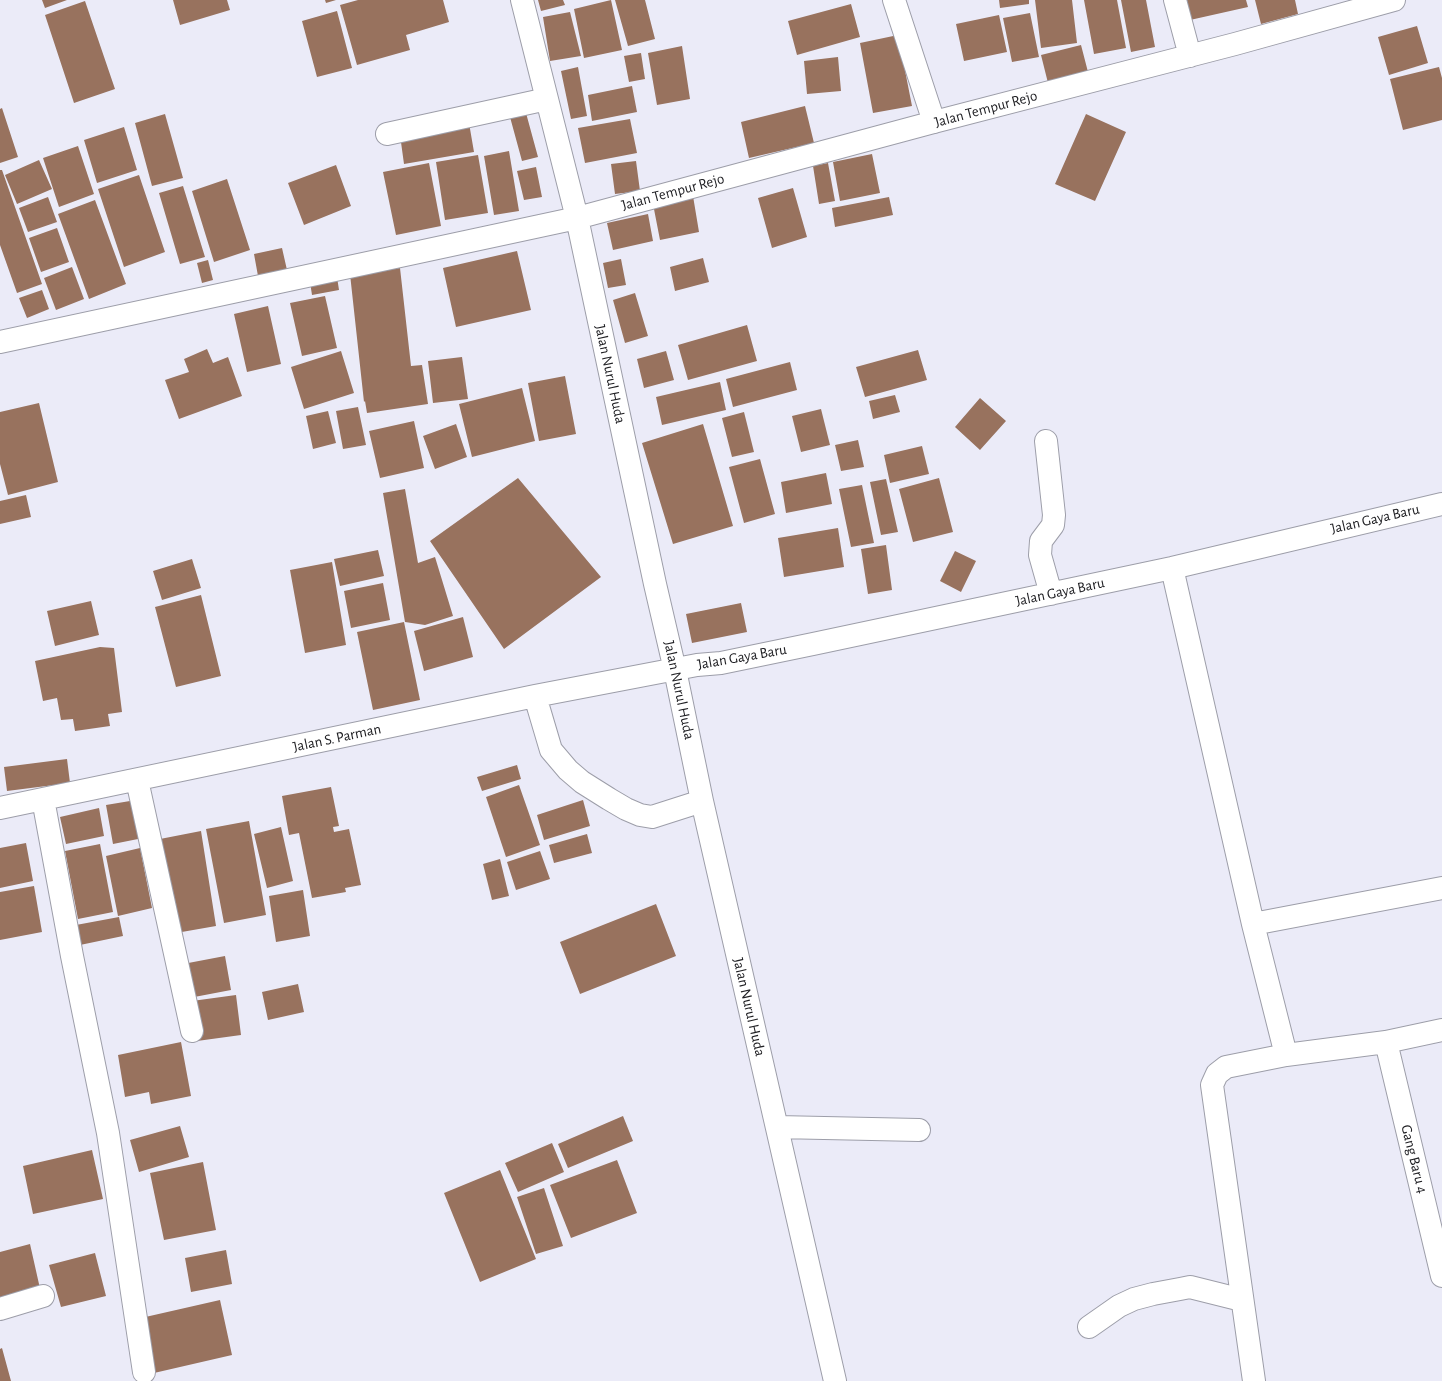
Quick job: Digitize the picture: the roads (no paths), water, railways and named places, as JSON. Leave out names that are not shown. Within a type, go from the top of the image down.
[{"type":"street","name":"Jalan Nurul Huda","points":[[522,0],[577,218],[654,584],[675,670],[702,801],[835,1381]]},
{"type":"street","points":[[894,0],[934,122]]},
{"type":"street","points":[[1175,0],[1190,56]]},
{"type":"street","name":"Jalan Tempur Rejo","points":[[0,342],[577,218],[934,122],[1190,56],[1394,0]]},
{"type":"street","points":[[387,134],[547,99]]},
{"type":"street","points":[[1046,441],[1054,515],[1052,525],[1041,541],[1040,554],[1051,594]]},
{"type":"street","name":"Jalan Gaya Baru","points":[[675,670],[697,665],[721,663],[1172,568],[1442,504]]},
{"type":"street","points":[[1172,568],[1253,924],[1286,1055]]},
{"type":"street","name":"Jalan S. Parman","points":[[0,808],[535,696],[675,670]]},
{"type":"street","points":[[535,696],[552,750],[568,770],[582,782],[609,799],[640,815],[652,817],[702,801]]},
{"type":"street","points":[[136,780],[192,1031]]},
{"type":"street","points":[[43,799],[72,956],[108,1134],[144,1372]]},
{"type":"street","points":[[1253,924],[1442,888]]},
{"type":"street","points":[[1254,1381],[1212,1085],[1217,1074],[1226,1067],[1286,1055],[1386,1042],[1442,1030]]},
{"type":"street","name":"Gang Baru 4","points":[[1386,1042],[1442,1276]]},
{"type":"street","points":[[777,1127],[918,1130]]},
{"type":"street","points":[[1089,1327],[1119,1306],[1134,1299],[1190,1287],[1242,1300]]},
{"type":"street","points":[[0,1309],[43,1296]]}]
